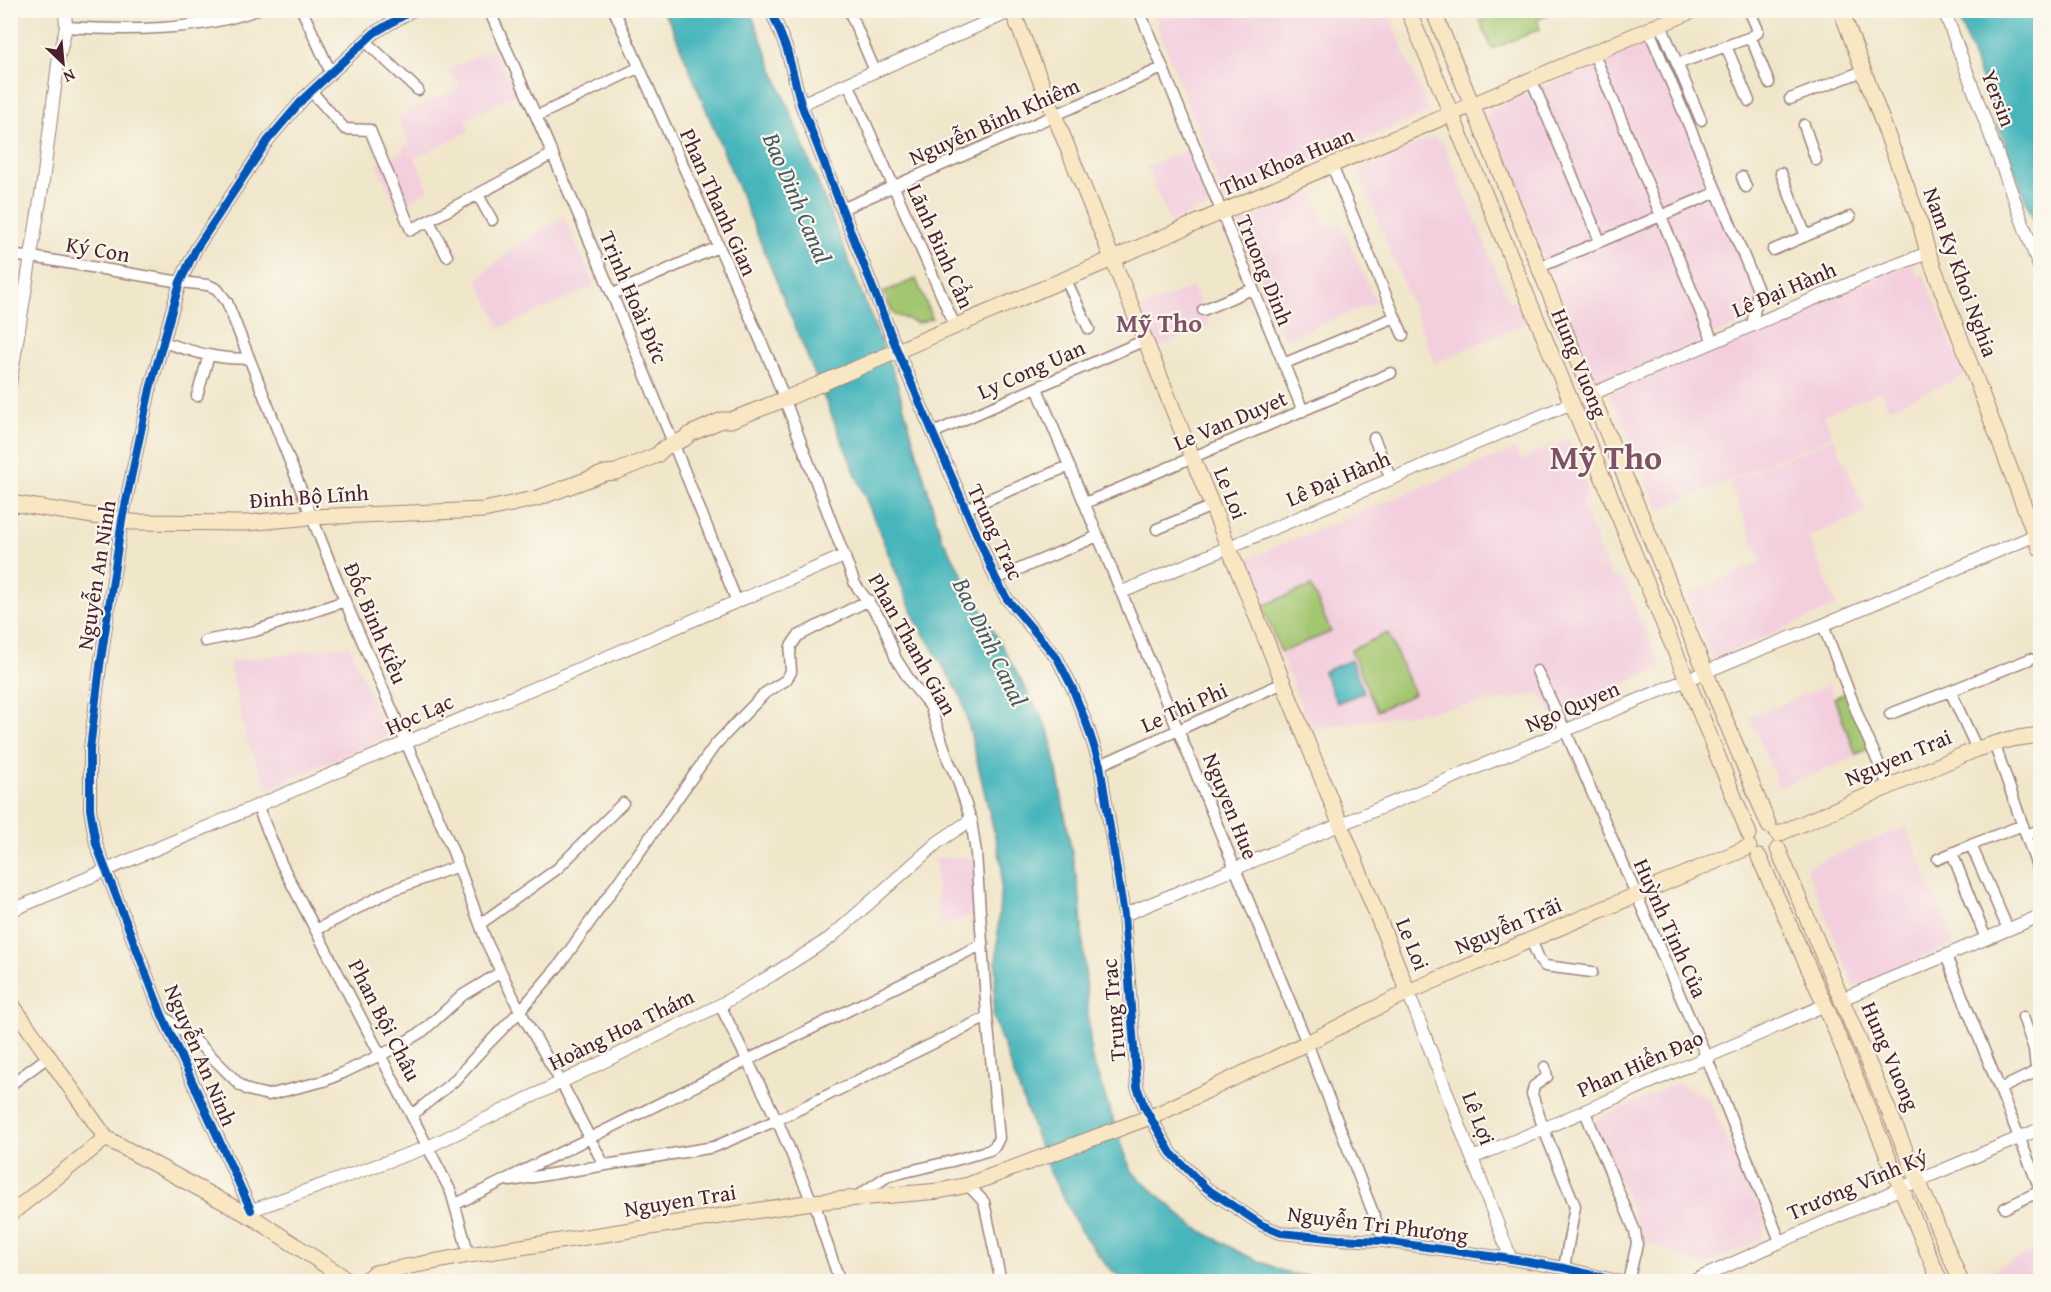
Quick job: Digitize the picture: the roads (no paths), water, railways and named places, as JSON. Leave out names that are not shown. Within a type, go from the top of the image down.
[{"type":"main road","name":"Hung Vuong","points":[[1408,10],[1687,680],[1752,846],[1825,1005],[1940,1281]]},
{"type":"main road","name":"Thu Khoa Huan","points":[[792,395],[1113,260],[1694,10]]},
{"type":"main road","name":"Nam Ky Khoi Nghia","points":[[1841,10],[1920,224],[1928,253],[2038,541]]},
{"type":"main road","name":"Le Loi","points":[[1013,11],[1408,992]]},
{"type":"main road","name":"Hung Vuong","points":[[1435,15],[1961,1281]]},
{"type":"main road","points":[[1415,28],[1435,15]]},
{"type":"main road","points":[[1505,241],[1526,232]]},
{"type":"main road","points":[[1572,403],[1592,394]]},
{"type":"main road","name":"Đinh Bộ Lĩnh","points":[[10,503],[122,520],[165,523],[246,523],[311,517],[483,510],[538,498],[605,473],[613,465],[654,447],[674,444],[722,420],[731,420],[792,395]]},
{"type":"main road","name":"Nguyen Trai","points":[[1775,836],[1977,748],[2040,735]]},
{"type":"main road","name":"Nguyen Trai","points":[[1764,824],[1775,836],[1771,856],[1752,846],[1758,826],[1764,824]]},
{"type":"main road","name":"Nguyễn Trãi","points":[[1005,1171],[1307,1043],[1408,992],[1752,846]]},
{"type":"main road","points":[[10,1002],[106,1138],[247,1212],[351,1281]]},
{"type":"main road","points":[[10,1214],[106,1138]]},
{"type":"main road","name":"Nguyen Trai","points":[[363,1281],[374,1273],[469,1255],[814,1202],[914,1194],[968,1185],[1005,1171]]},
{"type":"street","points":[[10,384],[32,257],[59,56],[66,27],[65,10]]},
{"type":"street","points":[[66,27],[118,29],[175,26],[237,18],[256,10]]},
{"type":"street","points":[[302,10],[330,73]]},
{"type":"street","name":"Nguyễn An Ninh","points":[[247,1212],[162,1015],[96,844],[90,809],[90,749],[100,666],[122,520],[150,388],[180,282],[196,249],[268,140],[311,91],[365,41],[374,33],[413,10]]},
{"type":"street","name":"Trịnh Hoài Đức","points":[[489,10],[613,294],[737,602]]},
{"type":"street","name":"Phan Thanh Gian","points":[[614,10],[718,247],[792,395],[855,584],[861,595],[869,600],[882,621],[896,658],[912,684],[930,706],[971,820],[976,853],[987,1017],[999,1137],[995,1146],[982,1153],[888,1176],[853,1199]]},
{"type":"street","name":"Trung Trac","points":[[771,10],[787,50],[801,104],[893,351],[933,433],[996,579],[1007,599],[1057,658],[1080,706],[1100,765],[1124,915],[1137,1087],[1151,1111]]},
{"type":"street","points":[[849,10],[874,71]]},
{"type":"street","name":"Truong Dinh","points":[[1139,10],[1303,411]]},
{"type":"street","points":[[1677,64],[1757,33],[1758,30],[1749,10]]},
{"type":"street","name":"Yersin","points":[[1944,10],[2040,269]]},
{"type":"street","points":[[801,104],[1013,11]]},
{"type":"street","points":[[1655,27],[1677,64],[1701,120]]},
{"type":"street","points":[[1655,27],[1717,192],[1758,290],[1752,326]]},
{"type":"street","points":[[1751,37],[1769,82]]},
{"type":"street","points":[[365,41],[418,90]]},
{"type":"street","points":[[1726,46],[1749,101]]},
{"type":"street","points":[[1594,54],[1713,342]]},
{"type":"street","points":[[537,116],[639,68]]},
{"type":"street","name":"Nguyễn Bỉnh Khiêm","points":[[842,209],[1162,68]]},
{"type":"street","points":[[1790,99],[1863,71]]},
{"type":"street","points":[[1532,81],[1600,241]]},
{"type":"street","name":"Lãnh Binh Cẩn","points":[[848,83],[955,326]]},
{"type":"street","points":[[311,91],[345,129],[370,130],[411,230],[553,154]]},
{"type":"street","points":[[1804,125],[1816,160]]},
{"type":"street","points":[[1332,166],[1403,335]]},
{"type":"street","points":[[1781,173],[1806,236]]},
{"type":"street","points":[[1540,267],[1717,192]]},
{"type":"street","points":[[478,195],[492,220]]},
{"type":"street","points":[[1773,250],[1850,217]]},
{"type":"street","points":[[429,221],[447,256]]},
{"type":"street","points":[[613,294],[718,247]]},
{"type":"street","name":"Lê Đại Hành","points":[[1592,394],[1872,274],[1928,253]]},
{"type":"street","name":"Ký Con","points":[[10,256],[32,257],[180,282]]},
{"type":"street","points":[[1066,280],[1089,329]]},
{"type":"street","name":"Đốc Binh Kiều","points":[[180,282],[217,288],[227,302],[345,601],[458,866],[480,924],[520,1011],[561,1082],[604,1165]]},
{"type":"street","points":[[1203,310],[1252,289]]},
{"type":"street","points":[[1283,364],[1395,317]]},
{"type":"street","name":"Ly Cong Uan","points":[[933,433],[1145,340]]},
{"type":"street","points":[[163,342],[233,360],[249,358]]},
{"type":"street","points":[[197,396],[209,355]]},
{"type":"street","name":"Le Van Duyet","points":[[1085,503],[1391,373]]},
{"type":"street","name":"Nguyen Hue","points":[[1037,388],[1307,1043],[1384,1241]]},
{"type":"street","name":"Lê Đại Hành","points":[[1122,592],[1572,403]]},
{"type":"street","points":[[1374,438],[1391,479]]},
{"type":"street","points":[[965,509],[1069,466]]},
{"type":"street","points":[[1157,529],[1212,506]]},
{"type":"street","points":[[996,579],[1098,536]]},
{"type":"street","name":"Ngo Quyen","points":[[1124,915],[1687,680],[2038,541]]},
{"type":"street","name":"Học Lạc","points":[[10,911],[844,556]]},
{"type":"street","points":[[412,1115],[454,1081],[520,1011],[573,946],[714,745],[765,693],[786,680],[791,672],[790,654],[793,641],[798,636],[869,600]]},
{"type":"street","points":[[205,640],[255,631],[345,601]]},
{"type":"street","points":[[1823,625],[1888,785]]},
{"type":"street","points":[[1890,714],[2030,659]]},
{"type":"street","name":"Huỳnh Tịnh Của","points":[[1537,671],[1566,732],[1706,1056],[1779,1241]]},
{"type":"street","name":"Le Thi Phi","points":[[1100,765],[1283,683]]},
{"type":"street","points":[[1950,691],[1977,748]]},
{"type":"street","points":[[1994,743],[2040,874]]},
{"type":"street","points":[[480,924],[557,869],[623,803]]},
{"type":"street","name":"Phan Bội Châu","points":[[257,805],[281,862],[382,1054],[456,1204],[469,1255]]},
{"type":"street","name":"Hoàng Hoa Thám","points":[[247,1212],[428,1147],[720,1005],[830,938],[938,842],[971,820]]},
{"type":"street","points":[[1938,859],[1971,845],[2025,830],[2040,830]]},
{"type":"street","points":[[1971,845],[2008,929]]},
{"type":"street","points":[[1952,853],[1986,939]]},
{"type":"street","points":[[316,930],[390,891],[458,866]]},
{"type":"street","points":[[1842,999],[2040,916]]},
{"type":"street","points":[[1531,940],[1540,961],[1545,966],[1592,972]]},
{"type":"street","points":[[456,1204],[983,944]]},
{"type":"street","points":[[1946,956],[2040,1190],[2005,1208]]},
{"type":"street","points":[[162,1015],[199,1044],[240,1086],[268,1095],[324,1081],[382,1054],[423,1031],[463,995],[501,972]]},
{"type":"street","name":"Lê Lợi","points":[[1408,992],[1511,1259]]},
{"type":"street","points":[[720,1005],[777,1120],[814,1202],[840,1281]]},
{"type":"street","name":"Phan Hiển Đạo","points":[[1472,1158],[1544,1130],[1825,1005]]},
{"type":"street","points":[[497,1183],[714,1147],[777,1120],[987,1017]]},
{"type":"street","points":[[2000,1089],[2031,1074],[2036,1069],[2034,1049],[2022,1017]]},
{"type":"street","points":[[10,1085],[48,1057]]},
{"type":"street","points":[[1545,1067],[1547,1077],[1536,1083],[1532,1089],[1544,1130],[1575,1206],[1564,1268]]},
{"type":"street","name":"Nguyễn Tri Phương","points":[[1151,1111],[1171,1153],[1206,1188],[1262,1225],[1281,1233],[1384,1241],[1511,1259],[1564,1268],[1614,1281]]},
{"type":"street","points":[[1585,1112],[1635,1231],[1637,1244],[1628,1281]]},
{"type":"street","name":"Trương Vĩnh Ký","points":[[1691,1281],[2040,1129]]},
{"type":"street","points":[[968,1185],[984,1202],[1001,1281]]},
{"type":"water","name":"Bao Dinh Canal","points":[[662,11],[750,11],[896,380],[941,536],[1050,733],[1080,898],[1091,1056],[1131,1171],[1194,1227],[1243,1254],[1287,1273],[1349,1281],[1125,1281],[1107,1266],[1080,1230],[1047,1166],[993,1017],[1002,865],[962,698],[916,621],[671,24]]},
{"type":"water","points":[[1956,11],[2040,11],[2040,238]]},
{"type":"water","points":[[1351,660],[1364,692],[1337,703],[1323,672]]},
{"type":"district","name":"Mỹ Tho","points":[[1159,323]]},
{"type":"district","name":"Mỹ Tho","points":[[1606,457]]}]
